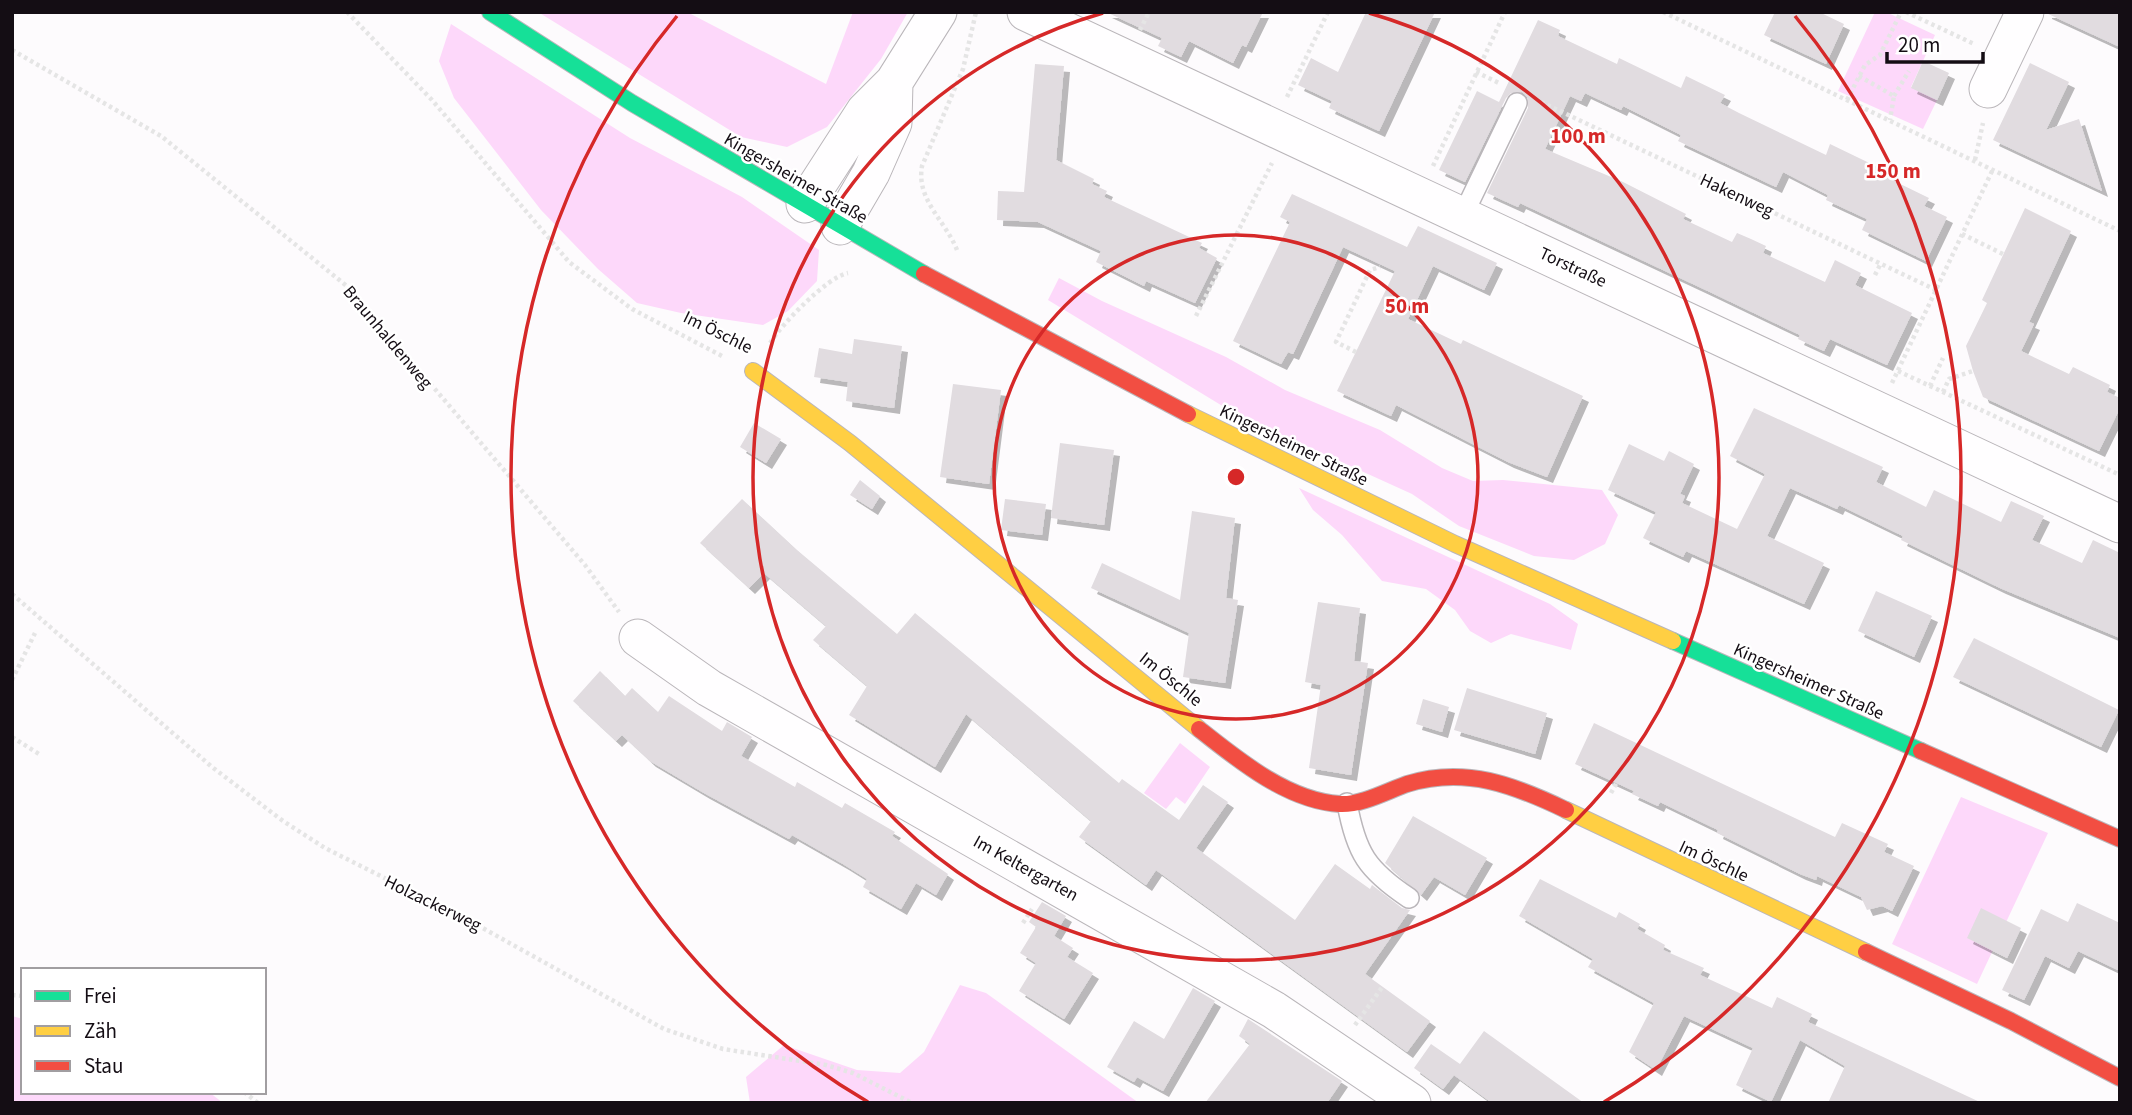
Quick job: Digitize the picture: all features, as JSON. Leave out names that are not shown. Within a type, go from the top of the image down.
[{"type":"main road","name":"Kingersheimer Straße","points":[[490,12],[632,103],[942,286],[1130,386],[1455,544],[2120,839]]},
{"type":"main road","name":"Im Öschle","points":[[753,371],[820,418],[999,567],[1272,780],[1325,803],[1347,803],[1446,774],[1472,775],[1500,782],[1530,793],[1706,879],[1888,963],[2120,1078]]},
{"type":"street","points":[[805,204],[865,111],[894,82],[937,12]]},
{"type":"street","name":"Torstraße","points":[[1026,12],[2120,524]]},
{"type":"street","points":[[1996,74],[2025,12]]},
{"type":"street","points":[[840,226],[871,173],[893,123],[894,82]]},
{"type":"street","name":"Im Keltergarten","points":[[638,638],[709,688],[1274,1010],[1412,1103]]},
{"type":"lane","points":[[1463,215],[1520,97]]},
{"type":"lane","points":[[1347,803],[1353,835],[1363,858],[1380,879],[1409,898]]},
{"type":"path","name":"Im Öschle","points":[[347,12],[432,100],[569,262],[632,309],[753,371]]},
{"type":"path","points":[[942,286],[957,250],[951,235],[922,193],[920,181],[922,166],[963,69],[976,12]]},
{"type":"path","points":[[1196,316],[1279,131],[1328,12]]},
{"type":"path","points":[[1420,195],[1505,12]]},
{"type":"path","points":[[1663,12],[2120,231]]},
{"type":"path","points":[[1847,100],[1865,65],[1880,55],[1903,12],[1996,74]]},
{"type":"path","name":"Braunhaldenweg","points":[[12,50],[161,136],[348,287],[585,565],[638,638]]},
{"type":"path","points":[[1890,120],[1894,96],[1909,71]]},
{"type":"path","name":"Hakenweg","points":[[1476,72],[1520,97],[1936,290]]},
{"type":"path","points":[[1859,76],[1894,96]]},
{"type":"path","points":[[1879,412],[1993,169]]},
{"type":"path","points":[[1962,234],[2003,254]]},
{"type":"path","points":[[1875,275],[1881,263]]},
{"type":"path","points":[[1356,352],[1336,342],[1370,270],[1380,267]]},
{"type":"path","points":[[753,371],[777,332],[811,299],[838,276],[846,272],[857,275]]},
{"type":"path","points":[[1930,386],[1943,358]]},
{"type":"path","points":[[1898,371],[2120,475]]},
{"type":"path","points":[[1942,392],[1949,379],[1973,371]]},
{"type":"path","name":"Holzackerweg","points":[[12,594],[212,768],[283,821],[325,848],[470,920],[664,1029],[723,1049],[840,1069],[912,1103]]},
{"type":"path","points":[[12,680],[35,633]]},
{"type":"path","points":[[12,662],[19,666]]},
{"type":"path","points":[[12,737],[40,754]]},
{"type":"path","points":[[1613,789],[1617,782]]},
{"type":"path","points":[[1360,1018],[1383,986]]},
{"type":"shaded area","points":[[538,12],[687,12],[826,84],[853,12],[908,12],[881,59],[827,127],[787,147],[741,137]]},
{"type":"shaded area","points":[[1875,12],[1886,12],[1935,35],[1911,87],[1937,100],[1923,129],[1838,91]]},
{"type":"shaded area","points":[[451,24],[630,138],[742,197],[819,250],[817,281],[788,311],[763,325],[681,313],[637,303],[598,269],[541,210],[454,98],[439,61]]},
{"type":"shaded area","points":[[1059,278],[1102,301],[1226,357],[1285,390],[1380,430],[1442,468],[1473,481],[1503,480],[1602,490],[1618,515],[1605,544],[1574,560],[1534,556],[1459,526],[1412,494],[1234,413],[1048,300]]},
{"type":"shaded area","points":[[1299,488],[1550,604],[1578,624],[1571,650],[1511,634],[1491,643],[1470,631],[1455,610],[1426,589],[1382,581],[1342,535],[1313,510]]},
{"type":"shaded area","points":[[1180,743],[1210,767],[1185,804],[1176,797],[1166,809],[1144,793]]},
{"type":"shaded area","points":[[1961,797],[2048,833],[1977,984],[1892,944]]},
{"type":"shaded area","points":[[960,985],[986,993],[1139,1103],[750,1103],[746,1077],[784,1045],[857,1070],[900,1073],[924,1052]]},
{"type":"shaded area","points":[[12,1016],[21,1018],[21,1094],[212,1094],[223,1103],[12,1103]]},
{"type":"building","points":[[1106,12],[1263,12],[1246,47],[1242,45],[1233,63],[1189,41],[1181,57],[1158,46],[1162,38]]},
{"type":"building","points":[[1366,12],[1435,12],[1379,131],[1329,108],[1332,101],[1298,85],[1311,58],[1338,72]]},
{"type":"building","points":[[1775,12],[1819,12],[1844,24],[1826,64],[1764,35]]},
{"type":"building","points":[[2120,12],[2120,47],[2046,13]]},
{"type":"building","points":[[1538,20],[1560,30],[1558,36],[1617,64],[1619,58],[1681,88],[1686,76],[1725,95],[1720,103],[1739,113],[1826,155],[1830,144],[1890,173],[1888,178],[1929,198],[1924,206],[1947,217],[1926,261],[1862,230],[1867,219],[1826,200],[1828,195],[1783,172],[1776,187],[1678,141],[1681,135],[1623,106],[1621,110],[1585,93],[1581,101],[1570,96],[1545,149],[1623,182],[1686,214],[1683,219],[1732,242],[1737,233],[1766,246],[1763,253],[1825,282],[1835,260],[1861,273],[1855,285],[1912,313],[1887,365],[1830,339],[1824,351],[1798,339],[1800,335],[1710,292],[1520,203],[1518,207],[1487,193],[1528,108],[1527,97],[1522,92],[1511,93],[1506,98],[1465,182],[1439,170],[1477,91],[1499,102]]},
{"type":"building","points":[[1923,61],[1949,73],[1937,100],[1911,88]]},
{"type":"building","points":[[2030,63],[2069,82],[2046,130],[2079,119],[2102,191],[1993,140]]},
{"type":"building","points":[[1035,64],[1064,66],[1056,160],[1094,179],[1092,184],[1107,191],[1104,197],[1202,243],[1199,248],[1217,258],[1195,303],[1146,281],[1144,286],[1096,262],[1101,251],[1038,222],[997,220],[998,191],[1024,192]]},
{"type":"building","points":[[1292,194],[1407,247],[1418,226],[1497,263],[1484,290],[1433,266],[1408,319],[1461,344],[1463,340],[1583,396],[1547,477],[1508,462],[1396,405],[1391,416],[1337,391],[1395,271],[1343,247],[1293,354],[1288,352],[1281,364],[1233,341],[1290,222],[1280,217]]},
{"type":"building","points":[[2025,208],[2071,231],[2029,322],[2034,324],[2021,351],[2069,374],[2073,367],[2110,385],[2107,392],[2120,398],[2120,408],[2099,451],[1983,397],[1973,371],[1966,346],[1987,303],[1982,300]]},
{"type":"building","points":[[854,339],[902,346],[894,408],[846,401],[848,382],[814,377],[819,348],[852,354]]},
{"type":"building","points":[[953,384],[1001,390],[989,484],[940,477]]},
{"type":"building","points":[[1754,408],[1883,467],[1876,482],[1926,507],[1934,490],[2001,522],[2011,501],[2044,516],[2032,540],[2082,563],[2093,540],[2120,553],[2120,638],[2000,588],[1901,540],[1903,536],[1839,505],[1837,509],[1790,488],[1767,536],[1824,563],[1804,604],[1686,551],[1683,557],[1643,538],[1656,512],[1608,490],[1629,444],[1664,461],[1669,451],[1694,464],[1680,494],[1685,496],[1682,503],[1737,529],[1765,474],[1730,456]]},
{"type":"building","points":[[754,423],[781,439],[766,463],[740,447]]},
{"type":"building","points":[[1060,443],[1114,450],[1104,525],[1051,518]]},
{"type":"building","points":[[860,480],[880,496],[872,509],[850,495]]},
{"type":"building","points":[[742,499],[797,550],[897,634],[915,613],[1119,783],[1122,779],[1179,820],[1203,785],[1228,802],[1196,848],[1295,920],[1335,864],[1370,889],[1372,885],[1402,908],[1410,910],[1365,974],[1430,1021],[1407,1052],[1156,870],[1146,885],[1079,837],[1091,821],[966,714],[935,767],[849,715],[867,686],[813,640],[826,626],[764,573],[749,588],[700,543]]},
{"type":"building","points":[[1005,499],[1046,504],[1042,535],[1001,530]]},
{"type":"building","points":[[1192,511],[1235,518],[1226,598],[1238,600],[1225,683],[1183,677],[1189,633],[1091,588],[1102,563],[1180,600]]},
{"type":"building","points":[[1876,591],[1932,616],[1914,657],[1858,631]]},
{"type":"building","points":[[1318,602],[1360,608],[1354,661],[1368,663],[1351,775],[1309,768],[1321,685],[1305,682]]},
{"type":"building","points":[[1974,638],[2119,710],[2101,747],[1953,677]]},
{"type":"building","points":[[600,671],[625,696],[632,688],[658,712],[669,696],[722,731],[727,722],[752,737],[741,756],[795,787],[797,782],[842,808],[845,803],[895,832],[892,836],[948,874],[936,895],[916,883],[901,909],[863,887],[867,879],[843,864],[792,835],[789,839],[704,793],[650,761],[622,735],[616,741],[573,701]]},
{"type":"building","points":[[1467,688],[1547,713],[1535,754],[1454,730]]},
{"type":"building","points":[[1423,699],[1449,707],[1442,732],[1416,724]]},
{"type":"building","points":[[1594,723],[1835,837],[1842,823],[1888,844],[1884,852],[1914,866],[1892,911],[1882,906],[1867,910],[1861,897],[1817,876],[1816,880],[1800,874],[1717,833],[1718,830],[1660,802],[1658,806],[1632,794],[1634,791],[1575,764]]},
{"type":"building","points":[[1413,816],[1487,858],[1465,895],[1434,877],[1421,895],[1385,863]]},
{"type":"building","points":[[1540,879],[1616,918],[1619,912],[1640,924],[1637,929],[1665,945],[1663,950],[1704,968],[1700,975],[1772,1008],[1777,997],[1812,1014],[1808,1022],[1982,1103],[1828,1103],[1845,1066],[1800,1040],[1771,1102],[1736,1085],[1753,1048],[1684,1016],[1656,1070],[1629,1052],[1654,1003],[1588,967],[1593,959],[1519,916]]},
{"type":"building","points":[[1042,902],[1066,916],[1054,936],[1073,948],[1067,957],[1093,973],[1064,1019],[1019,991],[1036,963],[1020,953],[1036,927],[1029,922]]},
{"type":"building","points":[[2077,903],[2120,923],[2120,971],[2078,951],[2069,968],[2045,956],[2024,1000],[2002,990],[2041,909],[2068,922]]},
{"type":"building","points":[[1981,908],[2021,928],[2007,958],[1967,938]]},
{"type":"building","points":[[1193,988],[1215,1001],[1163,1091],[1137,1077],[1134,1082],[1107,1067],[1134,1021],[1164,1039]]},
{"type":"building","points":[[1248,1019],[1342,1081],[1327,1103],[1205,1103],[1250,1044],[1239,1036]]},
{"type":"building","points":[[1484,1031],[1584,1103],[1492,1103],[1454,1075],[1443,1089],[1414,1068],[1431,1044],[1460,1064]]},
{"type":"traffic: fast","points":[[490,12],[632,103],[924,274]]},
{"type":"traffic: fast","points":[[1673,641],[1921,751]]},
{"type":"traffic: slow","points":[[753,371],[850,443],[1199,729]]},
{"type":"traffic: slow","points":[[1188,414],[1455,544],[1673,641]]},
{"type":"traffic: slow","points":[[1566,810],[1866,952]]},
{"type":"traffic: jam","points":[[924,274],[1188,414]]},
{"type":"traffic: jam","points":[[1199,729],[1265,777],[1283,787],[1321,801],[1348,804],[1407,784],[1449,777],[1508,786],[1566,810]]},
{"type":"traffic: jam","points":[[1921,751],[2120,839]]},
{"type":"traffic: jam","points":[[1866,952],[2011,1021],[2120,1078]]}]
